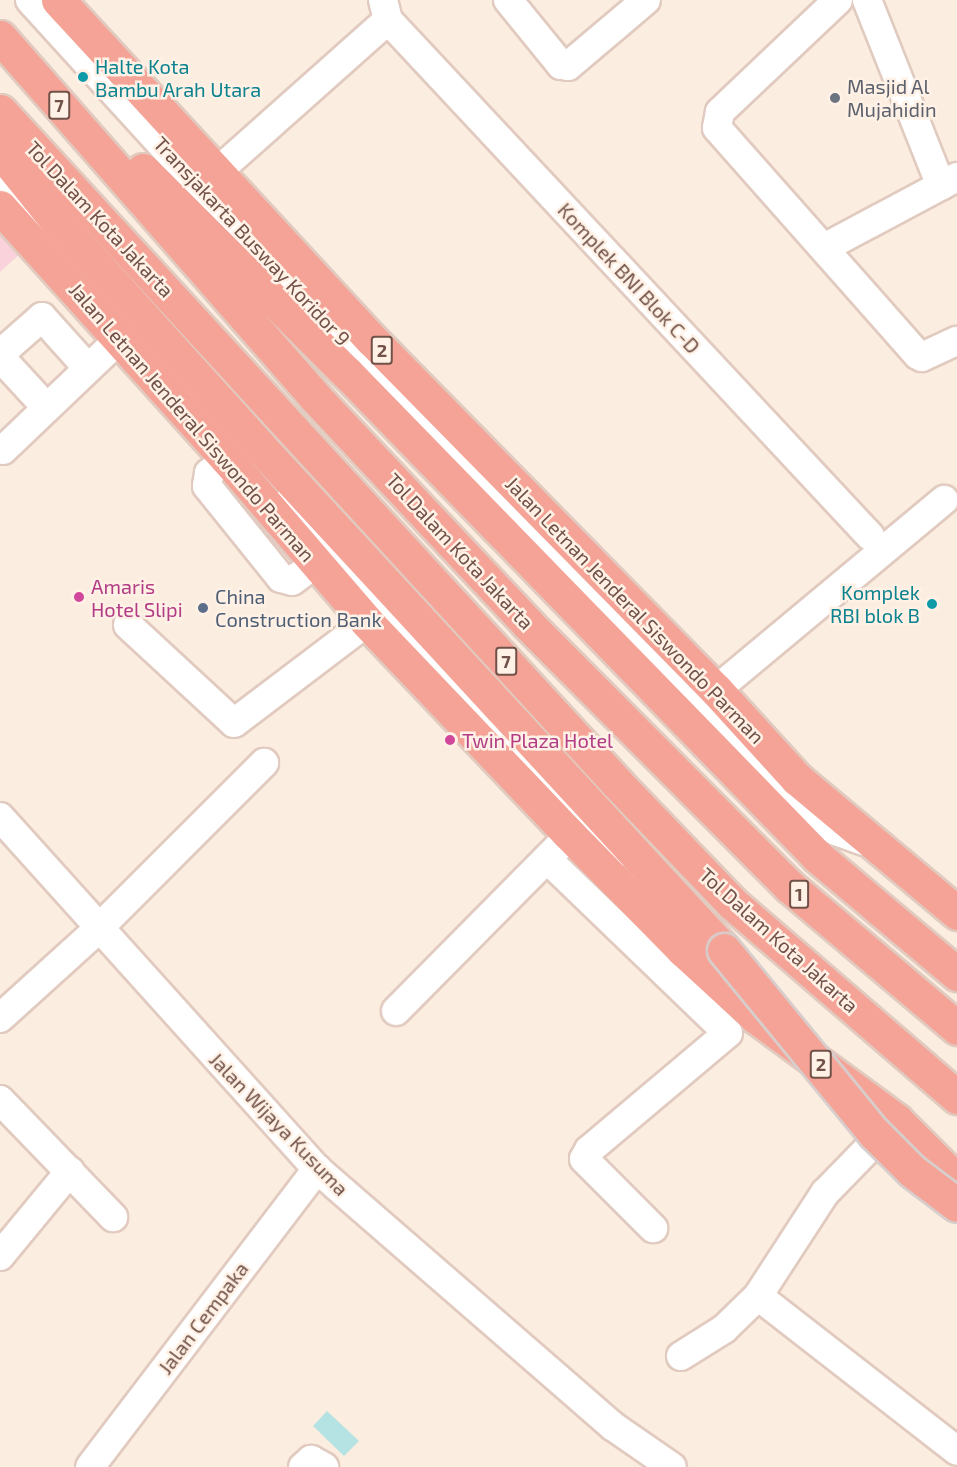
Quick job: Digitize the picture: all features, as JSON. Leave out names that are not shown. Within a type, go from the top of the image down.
[{"type":"highway","name":"Jalan Letnan Jenderal Siswondo Parman","points":[[58,0],[372,340],[716,690],[797,779],[870,844],[957,913]]},
{"type":"highway","name":"Tol Dalam Kota Jakarta","points":[[7,45],[314,396],[528,624],[789,886],[957,1028]]},
{"type":"highway","points":[[7,45],[107,132],[818,857],[957,974]]},
{"type":"highway","name":"Tol Dalam Kota Jakarta","points":[[0,111],[617,783],[732,903],[957,1097]]},
{"type":"highway","points":[[0,151],[54,218],[237,420],[724,950],[874,1133],[912,1171],[957,1205]]},
{"type":"highway","name":"Jalan Letnan Jenderal Siswondo Parman","points":[[2,207],[227,459],[367,622],[568,833],[683,950],[756,1017],[896,1120],[957,1180]]},
{"type":"street","name":"Transjakarta Busway Koridor 9","points":[[30,0],[282,277],[647,658],[796,807],[836,831],[870,844]]},
{"type":"street","points":[[508,0],[561,65],[568,66],[646,0]]},
{"type":"street","points":[[838,0],[720,112],[715,121],[717,128],[918,355],[922,357],[957,341]]},
{"type":"street","points":[[824,248],[949,181],[867,0]]},
{"type":"street","name":"Komplek BNI Blok C-D","points":[[216,173],[386,10],[870,536]]},
{"type":"street","points":[[2,207],[242,456],[585,826],[683,950]]},
{"type":"street","points":[[47,408],[0,355],[42,317],[88,368]]},
{"type":"street","points":[[3,450],[120,339]]},
{"type":"street","points":[[716,690],[944,500]]},
{"type":"street","points":[[128,625],[234,723],[367,622]]},
{"type":"street","points":[[0,1018],[98,929],[264,763]]},
{"type":"street","name":"Jalan Wijaya Kusuma","points":[[0,817],[98,929],[317,1169],[614,1427],[672,1467]]},
{"type":"street","points":[[396,1011],[547,859],[568,833]]},
{"type":"street","points":[[547,859],[728,1033]]},
{"type":"street","points":[[653,1228],[584,1159],[586,1154],[728,1033],[756,1017]]},
{"type":"street","points":[[0,1100],[113,1217]]},
{"type":"street","points":[[681,1356],[724,1329],[758,1296],[825,1193],[896,1120]]},
{"type":"street","name":"Jalan Cempaka","points":[[90,1467],[317,1169]]},
{"type":"street","points":[[0,1256],[70,1172]]},
{"type":"street","points":[[758,1296],[957,1451]]},
{"type":"shaded area","points":[[0,228],[22,252],[0,272]]},
{"type":"water","points":[[327,1411],[359,1441],[344,1456],[313,1426]]},
{"type":"place","name":"Halte Kota Bambu Arah Utara","points":[[83,77]]},
{"type":"place","name":"Masjid Al Mujahidin","points":[[835,98]]},
{"type":"place","name":"Amaris Hotel Slipi","points":[[79,597]]},
{"type":"place","name":"Komplek RBI blok B","points":[[932,604]]},
{"type":"place","name":"China Construction Bank","points":[[203,608]]},
{"type":"place","name":"Twin Plaza Hotel","points":[[450,740]]}]
